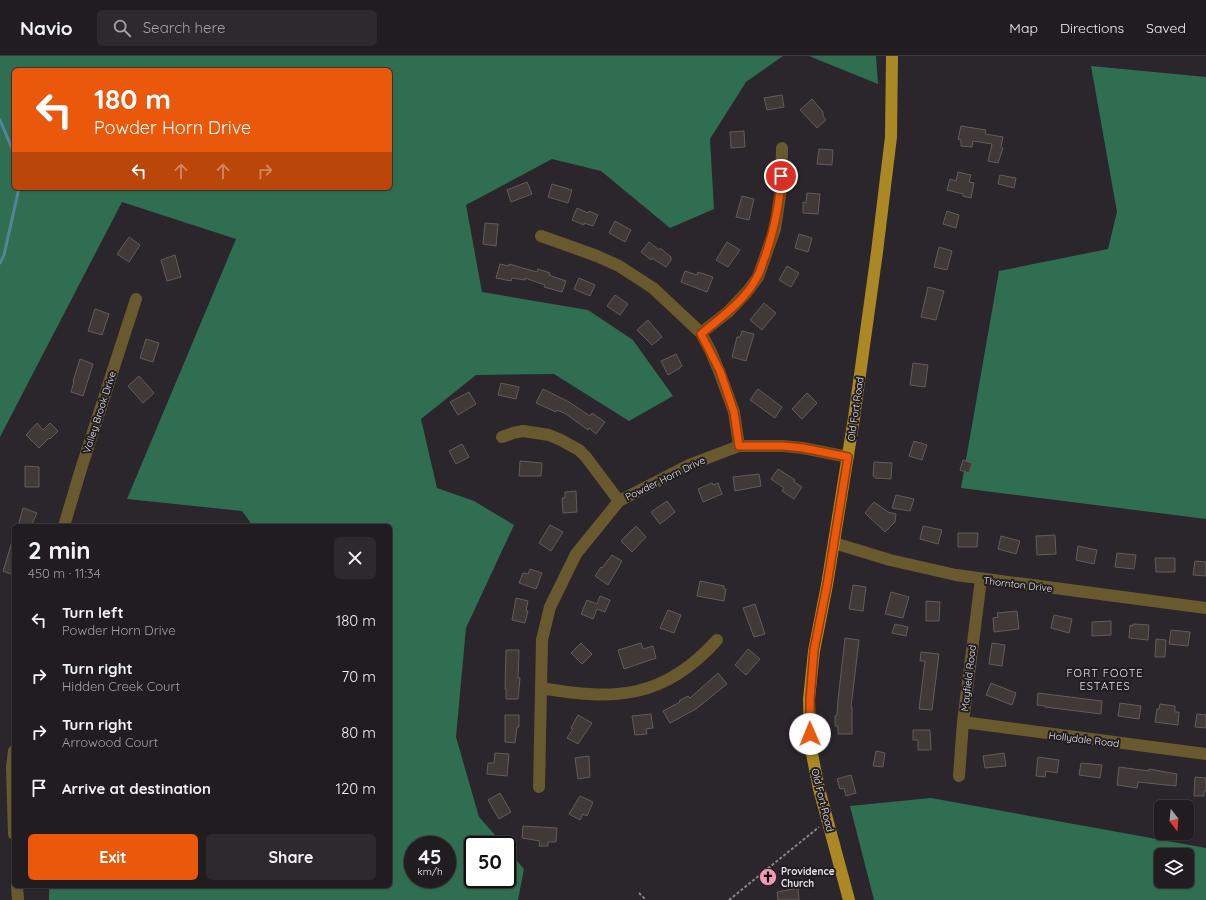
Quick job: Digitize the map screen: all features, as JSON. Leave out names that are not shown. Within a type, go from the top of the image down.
[{"type":"main road","name":"Old Fort Road","points":[[849,900],[819,789],[810,742],[810,699],[814,650],[827,585],[857,399],[889,158],[891,137],[892,56]]},
{"type":"street","points":[[701,334],[728,312],[747,292],[758,277],[774,229],[781,189],[782,148]]},
{"type":"street","points":[[541,236],[619,266],[653,288],[701,334],[720,371],[734,412],[739,446]]},
{"type":"street","name":"Valley Brook Drive","points":[[65,524],[136,299]]},
{"type":"street","points":[[502,437],[523,431],[549,435],[562,440],[579,450],[586,457],[619,501]]},
{"type":"street","name":"Powder Horn Drive","points":[[539,787],[542,640],[550,607],[576,554],[619,501],[688,465],[739,446],[783,446],[803,448],[848,457]]},
{"type":"street","name":"Thornton Drive","points":[[834,543],[923,568],[981,579],[1206,608]]},
{"type":"street","name":"Mayfield Road","points":[[959,776],[962,722],[981,579]]},
{"type":"street","points":[[541,688],[569,694],[591,695],[623,694],[644,690],[665,682],[687,669],[717,640]]},
{"type":"street","name":"Hollydale Road","points":[[962,722],[1206,754]]},
{"type":"street","points":[[17,888],[18,900]]},
{"type":"path","points":[[729,900],[827,820]]},
{"type":"path","points":[[639,893],[646,900]]},
{"type":"green space","points":[[0,56],[783,56],[746,82],[710,139],[714,209],[670,228],[601,171],[552,159],[466,205],[482,292],[588,310],[633,340],[673,396],[629,421],[554,374],[476,375],[421,419],[437,488],[474,501],[514,525],[466,628],[456,737],[479,817],[496,836],[464,836],[464,888],[516,888],[516,860],[524,869],[518,900],[49,900],[49,888],[392,888],[392,524],[252,524],[242,511],[127,499],[236,239],[122,202],[0,437]]},
{"type":"green space","points":[[809,56],[876,56],[878,84]]},
{"type":"green space","points":[[1091,66],[1206,77],[1206,519],[961,488],[999,271],[1108,249],[1117,212]]},
{"type":"green space","points":[[931,798],[1154,839],[1154,840],[1162,840],[1206,848],[1206,900],[874,900],[850,806]]},
{"type":"building","points":[[782,95],[784,107],[767,110],[764,98]]},
{"type":"building","points":[[812,99],[823,112],[823,116],[826,120],[817,128],[800,110]]},
{"type":"building","points":[[961,126],[986,130],[985,134],[1003,137],[1001,147],[1003,148],[998,163],[988,161],[992,144],[973,141],[972,147],[961,146],[961,140],[958,139]]},
{"type":"building","points":[[744,131],[745,147],[731,148],[730,132]]},
{"type":"building","points":[[819,149],[833,150],[832,165],[817,164]]},
{"type":"building","points":[[958,172],[971,175],[969,182],[974,183],[971,198],[963,196],[963,194],[947,190],[950,179],[956,181]]},
{"type":"building","points":[[1000,175],[1016,178],[1014,188],[998,184]]},
{"type":"building","points":[[527,182],[532,194],[511,202],[507,190]]},
{"type":"building","points":[[552,184],[572,190],[568,203],[548,197]]},
{"type":"building","points":[[807,193],[820,194],[818,214],[803,213],[803,202],[806,203]]},
{"type":"building","points":[[742,196],[754,199],[749,220],[736,217]]},
{"type":"building","points":[[577,208],[588,213],[589,211],[598,215],[593,226],[584,223],[584,225],[572,220]]},
{"type":"building","points":[[947,211],[959,215],[956,228],[943,224]]},
{"type":"building","points":[[615,221],[631,230],[625,242],[609,233]]},
{"type":"building","points":[[485,223],[498,224],[496,246],[483,244]]},
{"type":"building","points":[[799,234],[812,238],[808,252],[795,248]]},
{"type":"building","points":[[129,237],[140,245],[129,262],[117,254]]},
{"type":"building","points":[[649,242],[659,250],[660,248],[671,257],[671,260],[666,267],[652,258],[651,260],[641,252]]},
{"type":"building","points":[[727,242],[740,250],[728,267],[716,260]]},
{"type":"building","points":[[939,247],[952,251],[947,270],[934,267]]},
{"type":"building","points":[[175,255],[181,277],[167,281],[161,260]]},
{"type":"building","points":[[500,264],[509,266],[509,264],[537,272],[538,269],[566,281],[562,292],[544,287],[545,285],[525,278],[525,280],[512,278],[511,281],[496,278]]},
{"type":"building","points":[[787,266],[799,273],[791,287],[779,280]]},
{"type":"building","points":[[685,271],[697,275],[698,272],[713,277],[707,292],[681,282]]},
{"type":"building","points":[[579,278],[595,285],[590,296],[574,289]]},
{"type":"building","points":[[928,287],[944,291],[936,320],[921,317]]},
{"type":"building","points":[[615,295],[628,304],[620,315],[607,306]]},
{"type":"building","points":[[764,303],[776,313],[762,330],[750,320]]},
{"type":"building","points":[[95,309],[109,314],[102,335],[88,331]]},
{"type":"building","points":[[648,320],[662,337],[652,345],[637,330]]},
{"type":"building","points":[[742,331],[754,334],[746,361],[732,357],[737,337],[740,337]]},
{"type":"building","points":[[146,339],[159,343],[153,362],[140,358]]},
{"type":"building","points":[[676,354],[682,366],[668,375],[661,361]]},
{"type":"building","points":[[80,359],[93,364],[83,396],[71,392]]},
{"type":"building","points":[[913,363],[928,365],[925,387],[910,385]]},
{"type":"building","points":[[139,376],[154,393],[143,403],[128,386]]},
{"type":"building","points":[[501,383],[519,387],[516,399],[498,395]]},
{"type":"building","points":[[543,389],[569,402],[590,416],[592,413],[605,422],[596,434],[566,414],[557,410],[556,412],[536,403]]},
{"type":"building","points":[[758,389],[782,407],[775,418],[750,400]]},
{"type":"building","points":[[469,392],[476,404],[458,415],[450,402]]},
{"type":"building","points":[[807,393],[817,403],[802,419],[792,409]]},
{"type":"building","points":[[37,423],[43,430],[50,423],[58,431],[39,448],[26,435]]},
{"type":"building","points":[[914,441],[927,445],[922,460],[909,456]]},
{"type":"building","points":[[462,444],[469,457],[456,464],[449,451]]},
{"type":"building","points":[[963,460],[972,463],[969,473],[960,470]]},
{"type":"building","points":[[520,461],[542,463],[541,476],[519,476]]},
{"type":"building","points":[[874,462],[892,463],[891,479],[875,478],[875,476],[873,476]]},
{"type":"building","points":[[25,466],[39,467],[39,487],[25,487]]},
{"type":"building","points":[[778,469],[795,480],[794,482],[802,487],[794,499],[782,491],[784,488],[771,479]]},
{"type":"building","points":[[759,474],[761,486],[735,491],[733,477]]},
{"type":"building","points":[[712,483],[713,485],[718,483],[722,494],[703,502],[698,489]]},
{"type":"building","points":[[576,491],[577,512],[563,513],[562,498],[565,498],[565,492]]},
{"type":"building","points":[[896,495],[914,499],[910,511],[892,508]]},
{"type":"building","points":[[667,501],[675,512],[660,524],[651,512]]},
{"type":"building","points":[[874,502],[888,512],[896,514],[895,522],[885,532],[865,513]]},
{"type":"building","points":[[23,508],[37,513],[32,524],[19,524]]},
{"type":"building","points":[[550,525],[563,532],[551,551],[539,543]]},
{"type":"building","points":[[636,526],[646,537],[632,552],[621,541]]},
{"type":"building","points":[[923,526],[942,530],[938,544],[920,539]]},
{"type":"building","points":[[958,533],[978,533],[977,547],[958,547]]},
{"type":"building","points":[[1055,535],[1056,554],[1037,555],[1036,536]]},
{"type":"building","points":[[1001,536],[1020,541],[1016,554],[998,549]]},
{"type":"building","points":[[12,542],[12,574],[3,571]]},
{"type":"building","points":[[1078,546],[1097,550],[1094,564],[1076,560]]},
{"type":"building","points":[[1117,553],[1136,555],[1134,569],[1115,567]]},
{"type":"building","points":[[612,555],[622,561],[608,585],[595,576]]},
{"type":"building","points":[[1155,558],[1175,558],[1175,572],[1156,572]]},
{"type":"building","points":[[1195,561],[1206,562],[1206,576],[1193,575]]},
{"type":"building","points":[[530,569],[542,573],[536,589],[519,583],[523,573],[528,574]]},
{"type":"building","points":[[700,581],[724,586],[724,589],[726,589],[724,601],[697,596]]},
{"type":"building","points":[[853,585],[866,587],[863,611],[849,609]]},
{"type":"building","points":[[891,592],[909,597],[903,618],[885,614]]},
{"type":"building","points":[[600,596],[610,600],[605,612],[597,609],[593,619],[581,614],[587,600],[597,604]]},
{"type":"building","points":[[516,598],[528,601],[526,611],[528,611],[525,623],[512,620]]},
{"type":"building","points":[[926,601],[940,602],[939,621],[926,621]]},
{"type":"building","points":[[755,604],[765,634],[754,637],[743,608]]},
{"type":"building","points":[[668,610],[681,615],[674,633],[660,628]]},
{"type":"building","points":[[1017,611],[1019,629],[994,632],[993,618],[998,617],[997,613]]},
{"type":"building","points":[[1054,615],[1072,619],[1069,633],[1051,628]]},
{"type":"building","points":[[1111,621],[1111,635],[1092,636],[1092,622]]},
{"type":"building","points":[[895,624],[908,627],[906,636],[892,633]]},
{"type":"building","points":[[1133,624],[1149,625],[1148,640],[1129,638],[1130,625],[1133,626]]},
{"type":"building","points":[[1171,630],[1190,632],[1188,646],[1169,644]]},
{"type":"building","points":[[845,638],[859,640],[851,707],[852,734],[838,734],[838,726],[835,726],[835,716],[837,715]]},
{"type":"building","points":[[1156,639],[1166,640],[1165,657],[1155,657]]},
{"type":"building","points":[[581,643],[592,654],[582,664],[571,653]]},
{"type":"building","points":[[641,643],[643,649],[653,646],[656,658],[624,669],[618,650]]},
{"type":"building","points":[[992,643],[1005,645],[1002,666],[989,664]]},
{"type":"building","points":[[748,649],[760,659],[746,675],[735,665]]},
{"type":"building","points":[[506,650],[519,650],[518,678],[520,678],[518,699],[506,699]]},
{"type":"building","points":[[921,652],[939,654],[932,710],[919,709],[925,661],[920,661]]},
{"type":"building","points":[[718,673],[727,684],[696,709],[670,723],[663,711],[688,696],[690,698]]},
{"type":"building","points":[[991,683],[1016,693],[1012,705],[986,695]]},
{"type":"building","points":[[1038,693],[1102,701],[1101,714],[1037,705]]},
{"type":"building","points":[[1120,703],[1141,706],[1139,719],[1118,716]]},
{"type":"building","points":[[1160,704],[1175,706],[1175,712],[1179,712],[1178,725],[1155,722],[1157,709],[1159,709]]},
{"type":"building","points":[[651,714],[653,728],[646,729],[647,734],[635,735],[632,716]]},
{"type":"building","points":[[1197,714],[1206,715],[1206,728],[1195,727]]},
{"type":"building","points":[[505,715],[519,715],[519,727],[517,727],[515,743],[505,742]]},
{"type":"building","points":[[578,715],[592,723],[578,744],[567,738],[573,729],[571,728]]},
{"type":"building","points":[[913,730],[930,730],[931,750],[918,750],[918,740],[913,740]]},
{"type":"building","points":[[876,751],[885,753],[883,767],[873,766]]},
{"type":"building","points":[[495,753],[509,754],[507,776],[487,774],[488,763],[494,763]]},
{"type":"building","points":[[1004,753],[1006,766],[985,768],[983,756]]},
{"type":"building","points":[[589,756],[590,777],[578,779],[575,758]]},
{"type":"building","points":[[1038,757],[1059,760],[1057,773],[1046,771],[1045,777],[1036,776]]},
{"type":"building","points":[[1081,763],[1102,765],[1100,778],[1079,775]]},
{"type":"building","points":[[1119,767],[1149,771],[1149,769],[1177,774],[1176,786],[1138,782],[1137,788],[1117,785]]},
{"type":"building","points":[[851,775],[856,793],[846,796],[844,788],[840,789],[837,779]]},
{"type":"building","points":[[1195,777],[1206,778],[1206,791],[1204,791],[1204,796],[1194,796]]},
{"type":"building","points":[[500,793],[511,812],[499,819],[488,800]]},
{"type":"building","points":[[580,796],[593,802],[587,816],[583,814],[580,820],[569,814]]},
{"type":"building","points":[[523,826],[557,828],[556,842],[548,842],[548,846],[539,846],[540,841],[522,838]]},
{"type":"building","points":[[798,888],[799,900],[778,900],[777,892]]},
{"type":"waterway","points":[[0,120],[12,148]]},
{"type":"waterway","points":[[0,263],[4,255],[19,190]]},
{"type":"place","name":"Providence Church","points":[[768,877]]},
{"type":"district","name":"FORT FOOTE ESTATES","points":[[1105,679]]},
{"type":"route","points":[[781,176],[781,189],[774,229],[758,277],[747,292],[728,312],[701,334],[720,371],[734,412],[739,446],[783,446],[803,448],[848,457],[827,585],[814,650],[811,676],[810,734]]}]
